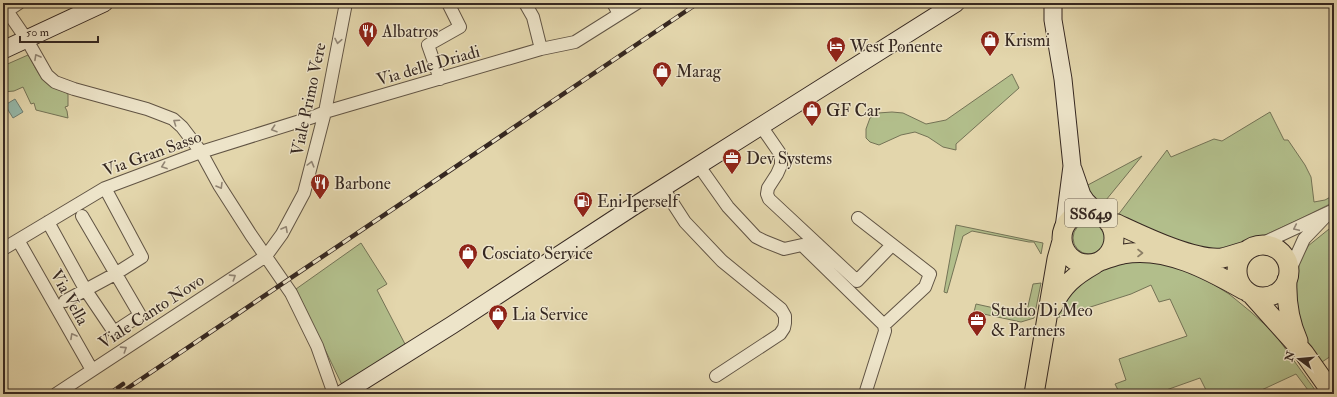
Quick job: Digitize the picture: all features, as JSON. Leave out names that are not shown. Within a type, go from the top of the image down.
[{"type":"main road","points":[[3,50],[27,40],[84,7],[104,3]]},
{"type":"main road","points":[[342,394],[452,325],[663,188],[956,3]]},
{"type":"main road","name":"SS649","points":[[1034,394],[1046,319],[1063,235],[1072,166],[1063,79],[1050,7]]},
{"type":"main road","name":"SS649","points":[[1046,319],[1061,291],[1069,281],[1099,262],[1109,254],[1113,247],[1113,230],[1105,219],[1086,201],[1082,195],[1072,166]]},
{"type":"main road","name":"SS649","points":[[1099,262],[1086,264],[1073,260],[1064,250],[1063,235],[1072,218],[1084,212],[1093,213],[1105,219]]},
{"type":"main road","points":[[1105,219],[1175,249],[1194,254],[1222,258],[1265,245],[1273,247],[1279,251],[1288,264],[1287,306],[1289,318],[1304,353]]},
{"type":"main road","points":[[1252,248],[1240,257],[1237,270],[1239,283],[1304,353],[1333,394]]},
{"type":"main road","points":[[1099,262],[1122,254],[1157,254],[1178,259],[1209,271],[1248,292],[1265,297],[1276,293],[1282,288],[1288,276]]},
{"type":"street","points":[[19,3],[5,8],[27,40],[46,75],[55,82],[74,89],[147,109],[173,119],[182,127],[201,152],[219,185],[251,235],[291,292],[317,346],[334,394]]},
{"type":"street","name":"Viale Primo Vere","points":[[266,256],[282,234],[304,193],[325,112],[346,3]]},
{"type":"street","points":[[440,79],[428,45],[460,27],[448,3]]},
{"type":"street","points":[[525,3],[532,17],[541,49]]},
{"type":"street","points":[[613,3],[619,14]]},
{"type":"street","name":"Via delle Driadi","points":[[325,112],[541,49],[575,42],[637,3]]},
{"type":"street","name":"Via Gran Sasso","points":[[3,249],[105,188],[201,152],[325,112]]},
{"type":"street","points":[[761,126],[781,155],[781,165],[768,188],[767,194],[769,200],[857,281],[892,245]]},
{"type":"street","points":[[699,166],[728,208],[756,237],[764,242],[784,248],[802,245],[884,325],[885,331],[865,394]]},
{"type":"street","points":[[65,301],[115,274],[142,257],[105,188]]},
{"type":"street","points":[[663,188],[685,222],[722,261],[765,295],[781,309],[785,316],[784,328],[780,334],[716,376]]},
{"type":"street","points":[[1252,248],[1333,210]]},
{"type":"street","points":[[1288,276],[1304,239],[1333,210]]},
{"type":"street","points":[[48,222],[85,289],[114,332],[140,315],[82,216]]},
{"type":"street","points":[[858,218],[930,274],[925,287],[884,325]]},
{"type":"street","name":"Via Vella","points":[[18,240],[92,370]]},
{"type":"street","name":"Viale Canto Novo","points":[[56,394],[266,256]]},
{"type":"green space","points":[[28,55],[39,75],[48,84],[68,94],[68,106],[65,107],[68,118],[36,110],[34,103],[31,104],[23,87],[14,91],[3,92],[3,66]]},
{"type":"green space","points":[[1012,74],[1019,88],[956,144],[956,150],[943,147],[928,137],[915,132],[901,135],[879,145],[870,142],[866,138],[866,129],[870,118],[878,113],[903,113],[926,124],[946,120]]},
{"type":"green space","points":[[1270,112],[1284,140],[1288,140],[1305,165],[1311,177],[1314,202],[1325,200],[1334,195],[1334,202],[1230,251],[1215,254],[1120,222],[1118,215],[1167,150],[1171,157],[1214,139],[1222,141]]},
{"type":"green space","points":[[1142,156],[1106,200],[1098,203],[1086,186]]},
{"type":"green space","points":[[1086,222],[1092,222],[1102,229],[1105,238],[1104,244],[1098,251],[1092,254],[1086,254],[1076,247],[1073,241],[1073,235],[1080,225]]},
{"type":"green space","points":[[956,225],[1043,243],[1041,254],[1034,242],[972,231],[963,236],[947,293],[944,292]]},
{"type":"green space","points":[[1334,225],[1334,354],[1319,364],[1297,326],[1294,277],[1299,263],[1308,246]]},
{"type":"green space","points":[[361,243],[387,284],[377,290],[406,346],[343,387],[296,289]]},
{"type":"green space","points":[[1124,261],[1149,261],[1177,266],[1203,278],[1229,294],[1274,333],[1318,394],[1311,394],[1296,374],[1253,394],[1208,394],[1200,378],[1155,394],[1120,394],[1115,384],[1126,380],[1119,359],[1187,336],[1170,299],[1159,302],[1151,285],[1131,294],[1053,319],[1061,302],[1089,273]]},
{"type":"green space","points":[[1041,283],[1034,318],[1021,322],[974,312],[976,304],[1026,315],[1033,284]]},
{"type":"shaded area","points":[[15,99],[23,112],[13,118],[5,105]]},
{"type":"railway","points":[[119,394],[698,3]]},
{"type":"railway","points":[[109,394],[123,384]]},
{"type":"place","name":"Albatros","points":[[368,48]]},
{"type":"place","name":"Krismi","points":[[990,57]]},
{"type":"place","name":"West Ponente","points":[[836,63]]},
{"type":"place","name":"Marag","points":[[662,88]]},
{"type":"place","name":"GF Car","points":[[812,127]]},
{"type":"place","name":"Dev Systems","points":[[732,175]]},
{"type":"place","name":"Barbone","points":[[320,200]]},
{"type":"place","name":"Eni Iperself","points":[[583,218]]},
{"type":"place","name":"Cosciato Service","points":[[468,270]]},
{"type":"place","name":"Lia Service","points":[[498,331]]},
{"type":"place","name":"Studio Di Meo & Partners","points":[[977,337]]}]
